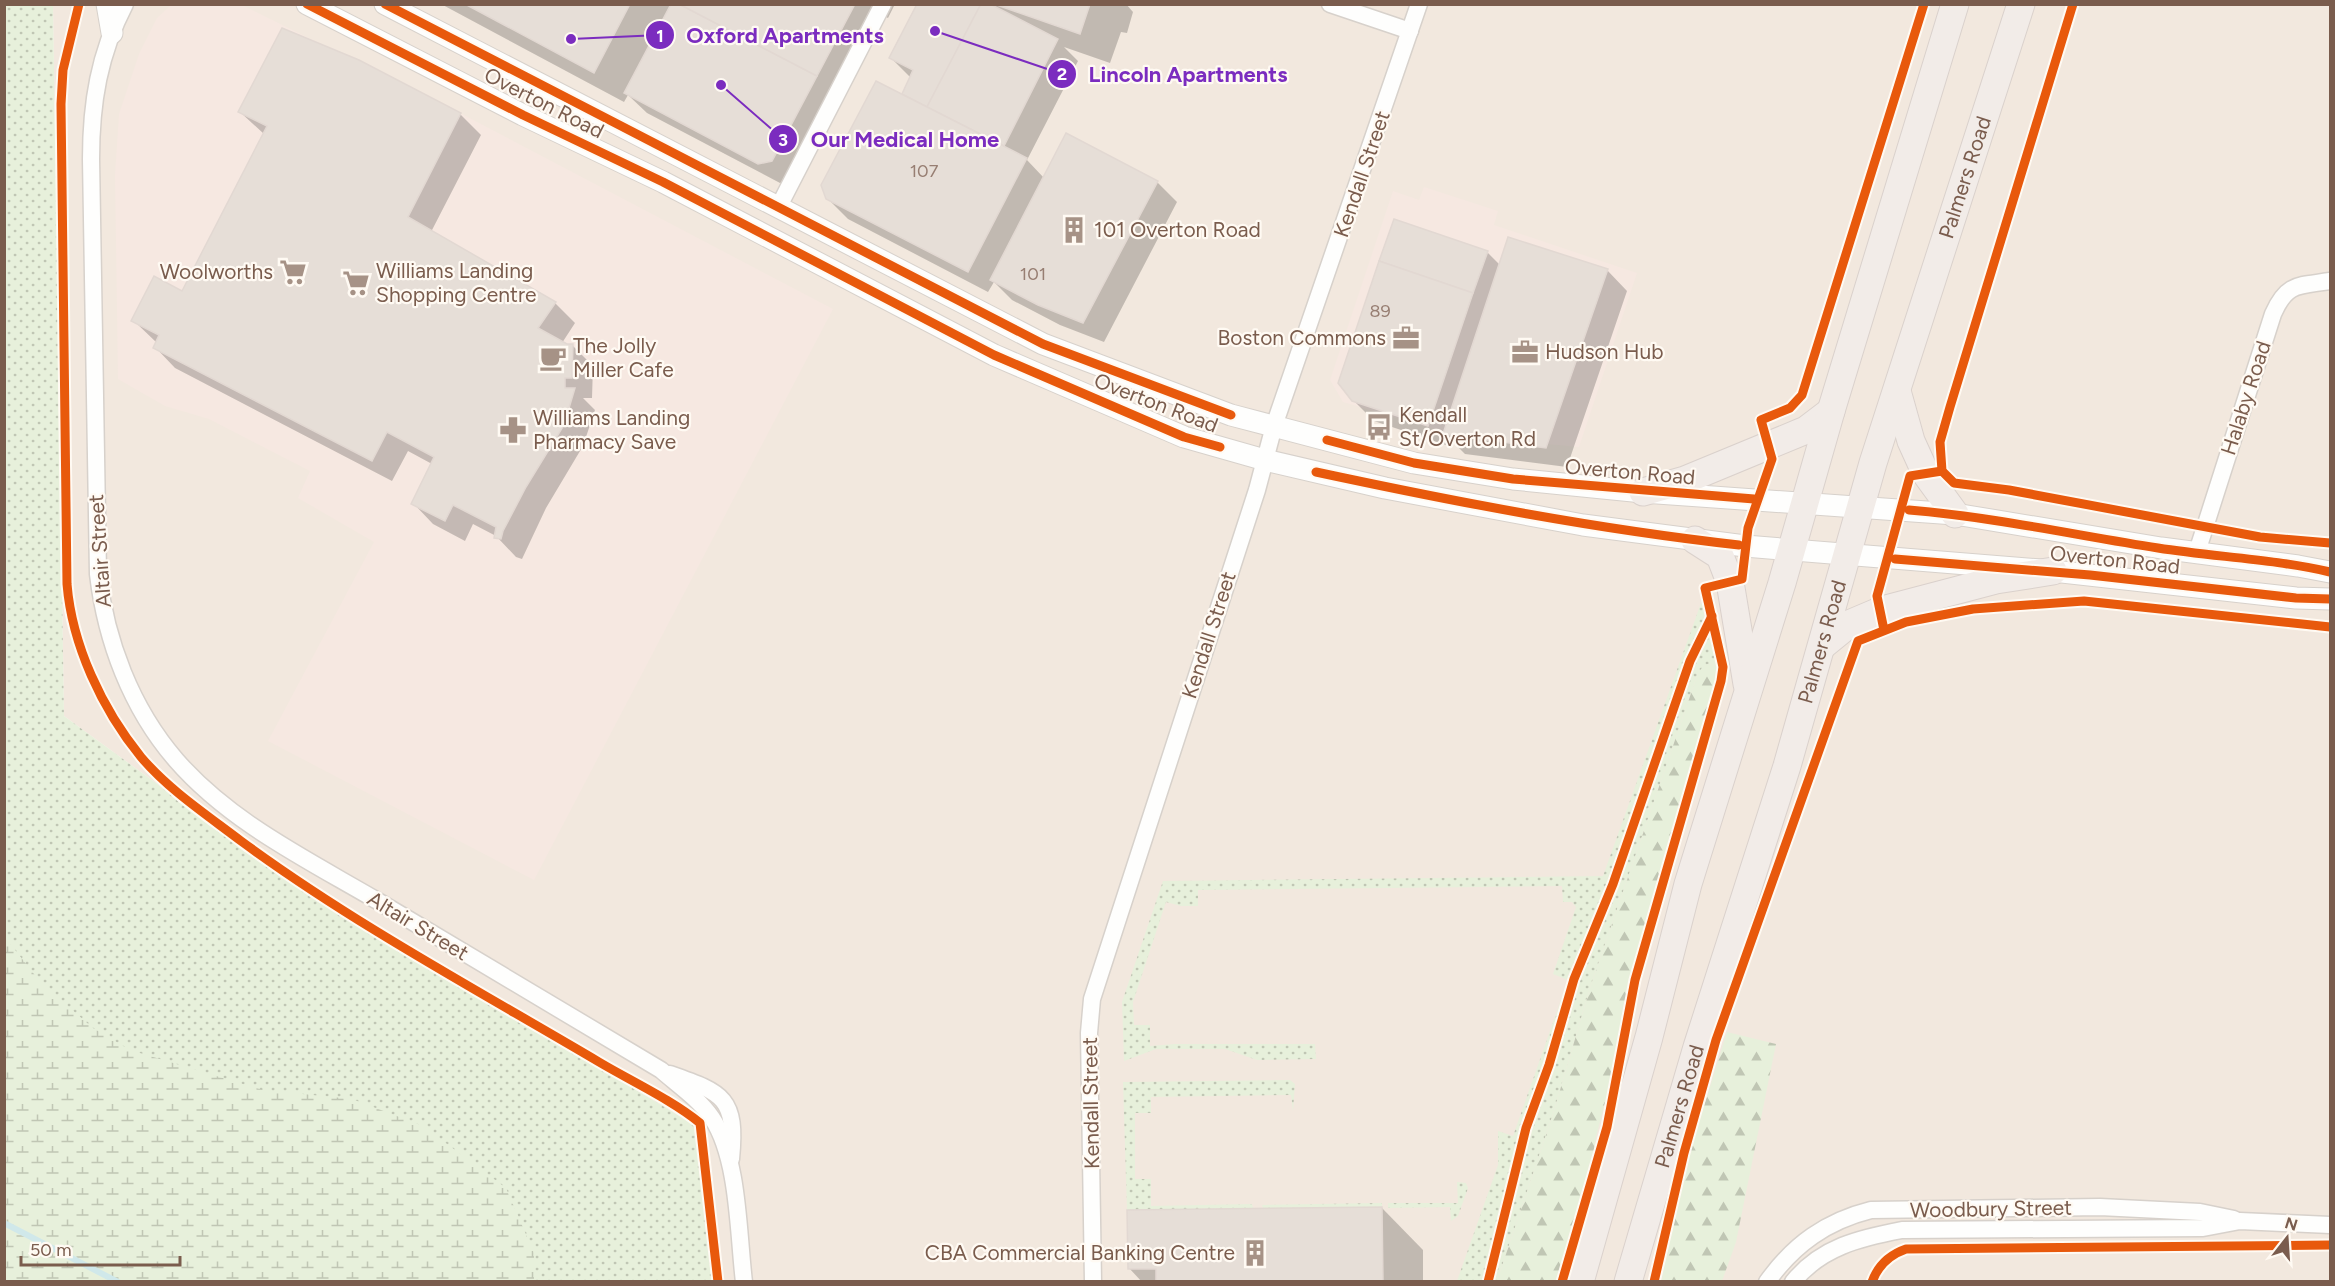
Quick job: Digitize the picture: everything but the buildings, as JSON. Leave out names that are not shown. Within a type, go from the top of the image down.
[{"type":"highway","points":[[1580,1281],[1649,1037],[1688,884],[1792,549],[1831,411],[1955,4]]},
{"type":"highway","name":"Palmers Road","points":[[1628,1281],[1697,1047],[1822,645],[1861,506],[2021,4]]},
{"type":"highway","points":[[1897,391],[1911,441],[1926,474],[1955,514]]},
{"type":"highway","points":[[1643,492],[1685,480],[1806,430],[1831,411]]},
{"type":"highway","points":[[1695,540],[1720,556],[1730,582],[1747,688]]},
{"type":"highway","points":[[1822,645],[1849,624],[1882,610],[1996,580],[2053,571]]},
{"type":"street","points":[[107,4],[112,33]]},
{"type":"street","name":"Altair Street","points":[[126,4],[112,33],[98,73],[91,120],[96,546],[105,619],[113,646],[135,698],[174,758],[208,794],[228,809],[324,870],[661,1071],[697,1100],[713,1120],[730,1167],[744,1281]]},
{"type":"street","name":"Overton Road","points":[[307,4],[523,115],[663,182],[994,354],[1184,437],[1265,460],[1431,497],[1583,525],[1695,540],[2053,571],[2331,599]]},
{"type":"street","name":"Overton Road","points":[[385,4],[1043,344],[1219,411],[1414,463],[1513,479],[1643,492],[1955,514],[2331,572]]},
{"type":"street","points":[[778,208],[883,4]]},
{"type":"street","points":[[1330,4],[1410,31]]},
{"type":"street","name":"Kendall Street","points":[[1093,1281],[1089,1033],[1092,999],[1275,426],[1419,4]]},
{"type":"street","name":"Halaby Road","points":[[2197,552],[2281,295],[2298,286],[2331,280]]},
{"type":"street","points":[[2234,557],[2235,591]]},
{"type":"street","points":[[2087,1230],[2100,1207],[2114,1227]]},
{"type":"street","name":"Woodbury Street","points":[[1767,1281],[1784,1258],[1809,1237],[1845,1216],[1871,1210],[2100,1207],[2200,1212],[2240,1221],[2328,1224]]},
{"type":"street","name":"Woodbury Street","points":[[1793,1281],[1816,1258],[1854,1240],[1902,1230],[2203,1228],[2240,1221]]},
{"type":"shaded area","points":[[53,5],[2330,5],[2330,1281],[713,1281],[696,1126],[300,888],[64,716]]},
{"type":"shaded area","points":[[171,5],[242,5],[359,60],[833,309],[534,880],[268,741],[374,542],[298,498],[310,471],[209,419],[165,406],[118,379],[115,175],[119,114],[139,54],[157,18]]},
{"type":"shaded area","points":[[1424,187],[1498,211],[1494,225],[1637,273],[1579,447],[1507,440],[1434,429],[1343,402],[1330,380],[1393,191],[1419,200]]},
{"type":"green space","points":[[53,4],[64,716],[300,888],[696,1126],[713,1281],[5,1282],[4,5]]},
{"type":"green space","points":[[1701,603],[1708,611],[1721,667],[1708,664],[1698,673],[1590,988],[1553,1114],[1497,1281],[1457,1281],[1498,1165],[1498,1131],[1513,1136],[1568,980],[1553,974],[1576,907],[1572,902],[1563,902],[1562,886],[1198,890],[1198,906],[1181,906],[1166,902],[1133,1002],[1134,1025],[1150,1025],[1150,1046],[1315,1044],[1316,1059],[1257,1060],[1225,1049],[1156,1049],[1124,1061],[1122,1002],[1163,881],[1603,876]]},
{"type":"green space","points":[[1704,665],[1721,667],[1633,967],[1617,1057],[1596,1137],[1593,1158],[1557,1281],[1497,1281],[1553,1114],[1590,988],[1698,673]]},
{"type":"green space","points":[[5,937],[41,983],[93,1028],[130,1050],[263,1090],[352,1099],[423,1126],[506,1188],[534,1253],[534,1281],[5,1281]]},
{"type":"green space","points":[[1727,1032],[1776,1044],[1736,1242],[1722,1281],[1661,1281],[1690,1151]]},
{"type":"green space","points":[[1290,1080],[1295,1084],[1293,1111],[1291,1095],[1151,1097],[1151,1113],[1135,1113],[1135,1179],[1151,1179],[1151,1206],[1252,1204],[1253,1208],[1127,1210],[1123,1082]]},
{"type":"green space","points":[[1457,1182],[1466,1183],[1468,1188],[1458,1216],[1451,1221],[1450,1207],[1388,1208],[1388,1203],[1458,1203]]},
{"type":"green space","points":[[1382,1203],[1382,1207],[1263,1208],[1262,1205]]},
{"type":"waterway","points":[[4,1223],[118,1282]]},
{"type":"cycle path","points":[[79,4],[63,70],[61,104],[67,584],[75,630],[91,675],[114,718],[141,757],[189,802],[241,841],[372,929],[664,1099],[700,1123],[718,1282]]},
{"type":"cycle path","points":[[307,4],[523,115],[663,182],[994,355],[1184,437],[1220,447]]},
{"type":"cycle path","points":[[385,4],[1043,344],[1231,415]]},
{"type":"cycle path","points":[[1562,1282],[1607,1127],[1635,980],[1721,681],[1723,667],[1705,588],[1742,579],[1748,528],[1772,459],[1761,420],[1790,408],[1802,395],[1924,4]]},
{"type":"cycle path","points":[[2073,4],[1940,442],[1942,471],[1954,483],[2009,490],[2260,537],[2330,543]]},
{"type":"cycle path","points":[[1327,440],[1414,463],[1513,479],[1754,499]]},
{"type":"cycle path","points":[[1884,630],[1877,596],[1910,476],[1942,471]]},
{"type":"cycle path","points":[[1316,472],[1526,514],[1739,545]]},
{"type":"cycle path","points":[[1909,510],[1972,517],[2158,548],[2288,564],[2330,572]]},
{"type":"cycle path","points":[[1895,559],[2090,575],[2296,598],[2330,599]]},
{"type":"cycle path","points":[[1654,1282],[1684,1153],[1716,1040],[1858,641],[1906,622],[1973,609],[2084,601],[2330,627]]},
{"type":"cycle path","points":[[1488,1282],[1526,1128],[1549,1065],[1574,979],[1613,884],[1690,661],[1712,616]]},
{"type":"cycle path","points":[[1872,1282],[1885,1261],[1906,1249],[2330,1245]]},
{"type":"place","name":"Lincoln Apartments","points":[[935,31]]},
{"type":"place","name":"Oxford Apartments","points":[[571,39]]},
{"type":"place","name":"Our Medical Home","points":[[721,85]]},
{"type":"place","name":"101 Overton Road","points":[[1074,230]]},
{"type":"place","name":"Woolworths","points":[[293,272]]},
{"type":"place","name":"Williams Landing Shopping Centre","points":[[356,283]]},
{"type":"place","name":"Boston Commons","points":[[1406,338]]},
{"type":"place","name":"Hudson Hub","points":[[1525,352]]},
{"type":"place","name":"The Jolly Miller Cafe","points":[[553,358]]},
{"type":"place","name":"Kendall St/Overton Rd","points":[[1379,427]]},
{"type":"place","name":"Williams Landing Pharmacy Save","points":[[513,430]]},
{"type":"place","name":"CBA Commercial Banking Centre","points":[[1255,1253]]}]
